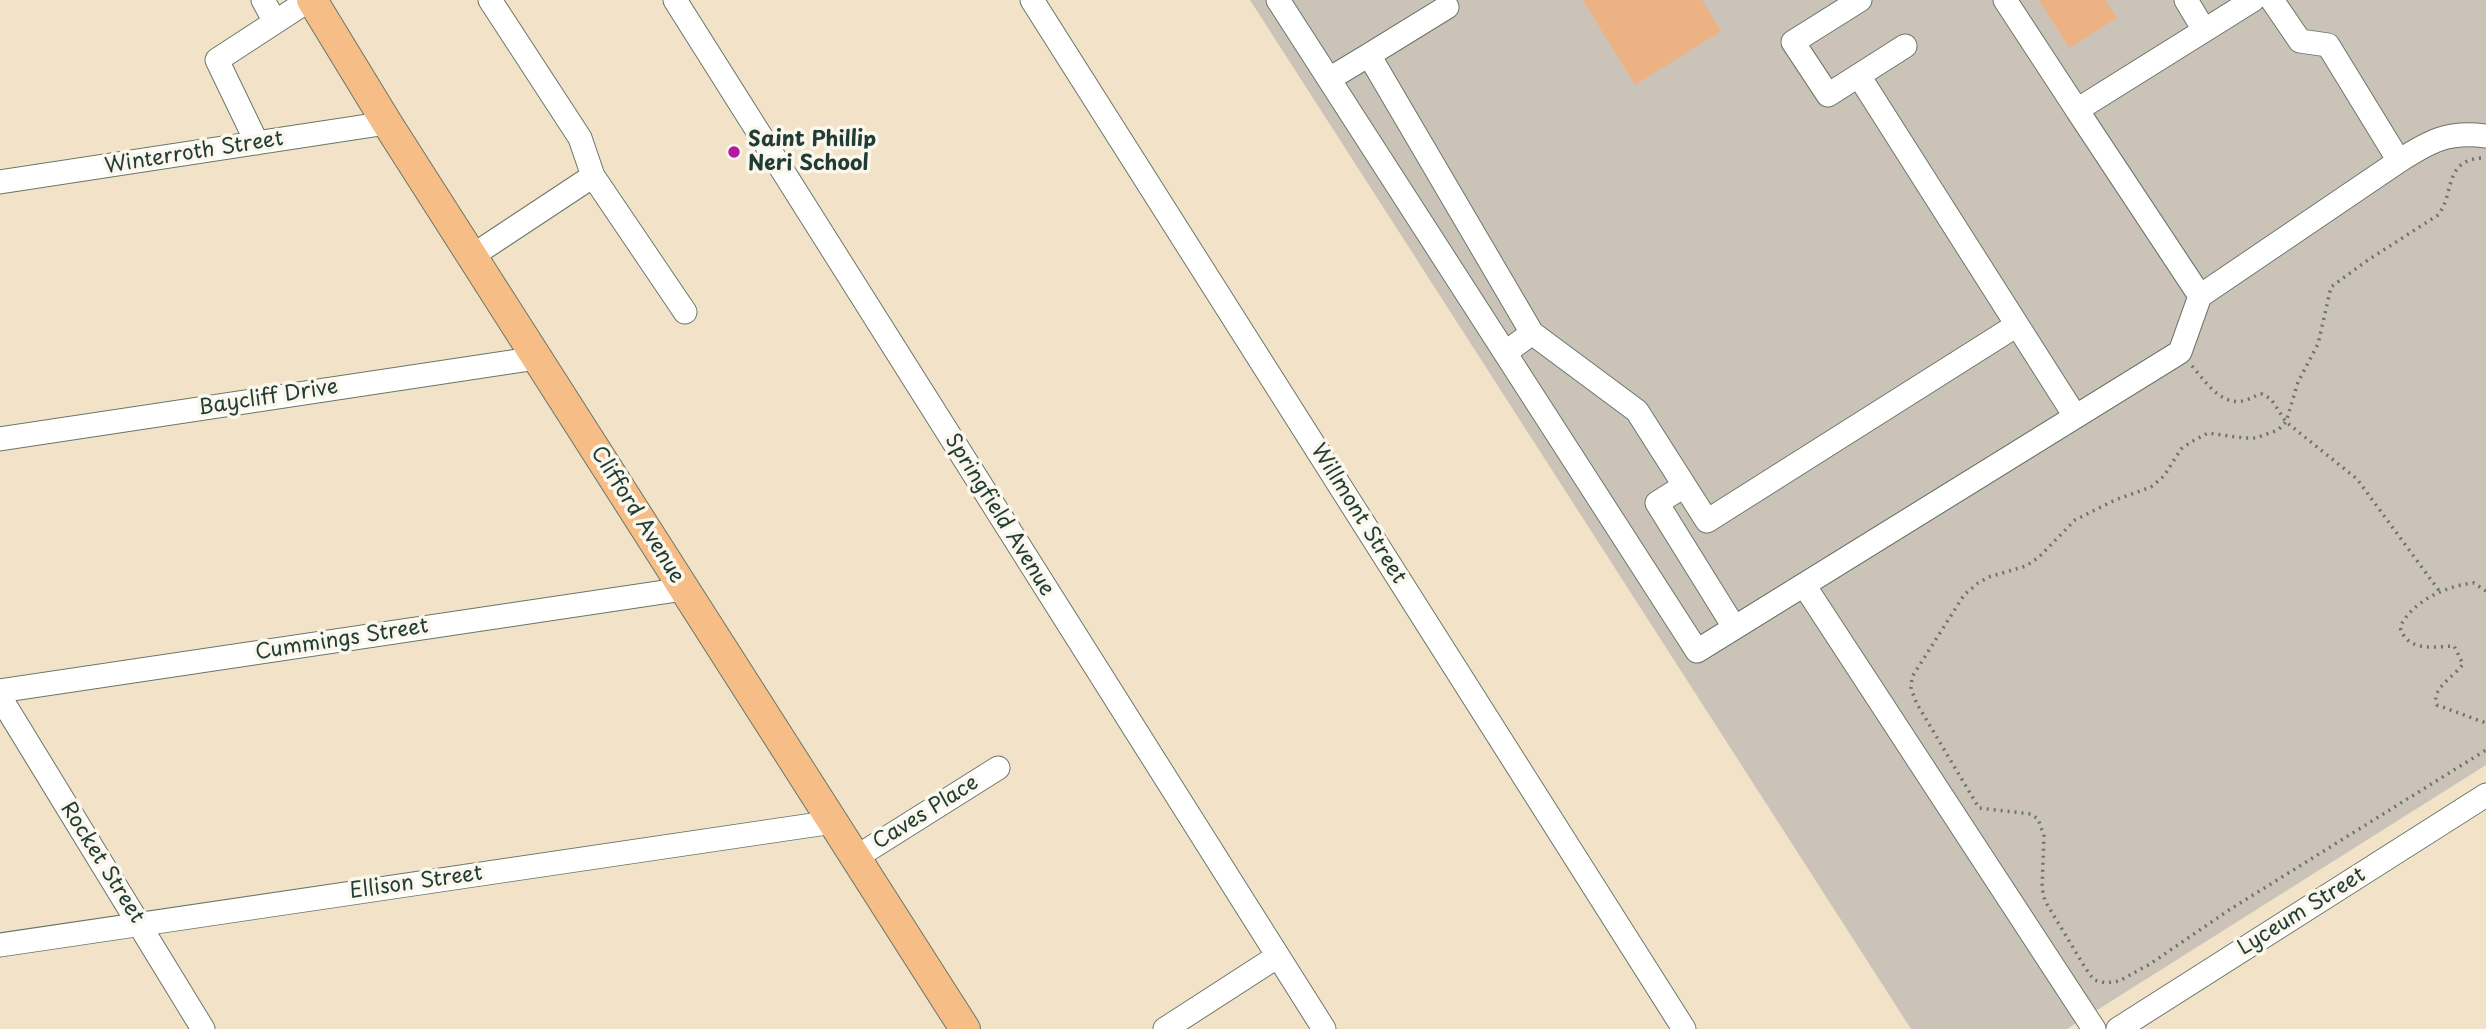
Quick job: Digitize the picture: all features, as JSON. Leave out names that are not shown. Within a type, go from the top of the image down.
[{"type":"main road","name":"Clifford Avenue","points":[[310,0],[965,1029]]},
{"type":"street","points":[[263,0],[275,22]]},
{"type":"street","points":[[257,143],[217,60],[310,0]]},
{"type":"street","points":[[490,0],[580,138],[593,176],[685,312]]},
{"type":"street","name":"Springfield Avenue","points":[[675,0],[1324,1029]]},
{"type":"street","name":"Willmont Street","points":[[1032,0],[1684,1029]]},
{"type":"street","points":[[1278,0],[1697,651],[2180,352],[2200,296],[2399,161],[2432,140],[2451,135],[2486,136]]},
{"type":"street","points":[[1860,0],[1793,42],[1828,95],[1905,46]]},
{"type":"street","points":[[2005,0],[2200,296]]},
{"type":"street","points":[[2186,0],[2204,30]]},
{"type":"street","points":[[2077,110],[2253,0]]},
{"type":"street","points":[[2272,0],[2300,41],[2328,45],[2399,161]]},
{"type":"street","points":[[1329,79],[1447,7]]},
{"type":"street","points":[[1369,55],[1532,333],[1637,411],[1706,521],[2017,325]]},
{"type":"street","points":[[1859,76],[2075,416]]},
{"type":"street","name":"Winterroth Street","points":[[0,182],[387,123]]},
{"type":"street","points":[[472,256],[593,176]]},
{"type":"street","points":[[1505,353],[1532,333]]},
{"type":"street","name":"Baycliff Drive","points":[[0,439],[537,358]]},
{"type":"street","points":[[1684,486],[1657,503],[1734,627]]},
{"type":"street","points":[[1804,584],[2094,1029]]},
{"type":"street","name":"Cummings Street","points":[[0,691],[684,589]]},
{"type":"street","name":"Rocket Street","points":[[0,697],[203,1029]]},
{"type":"street","name":"Caves Place","points":[[855,858],[998,768]]},
{"type":"street","name":"Lyceum Street","points":[[2118,1029],[2486,795]]},
{"type":"street","name":"Ellison Street","points":[[0,945],[832,822]]},
{"type":"street","points":[[1165,1029],[1278,956]]},
{"type":"path","points":[[2486,159],[2472,159],[2456,169],[2443,208],[2438,215],[2331,287],[2318,344],[2298,382],[2286,422],[2278,430],[2256,438],[2208,433],[2190,442],[2181,449],[2164,476],[2151,487],[2115,500],[2075,520],[2039,557],[2026,566],[1989,577],[1964,595],[1912,677],[1911,689],[1917,704],[1979,808],[2031,814],[2038,819],[2044,836],[2042,888],[2045,901],[2094,980],[2106,983],[2119,981],[2150,964],[2240,903],[2486,750]]},
{"type":"path","points":[[2180,352],[2221,397],[2245,401],[2262,394],[2271,399],[2286,422],[2357,479],[2440,592]]},
{"type":"path","points":[[2486,591],[2474,583],[2448,587],[2410,612],[2400,627],[2402,635],[2409,643],[2421,647],[2454,646],[2463,664],[2457,674],[2436,692],[2434,699],[2437,705],[2486,723]]},
{"type":"shaded area","points":[[1250,0],[2486,0],[2486,765],[2067,1029],[1911,1029]]},
{"type":"building","points":[[1583,0],[1702,0],[1721,31],[1635,85]]},
{"type":"building","points":[[2039,0],[2105,0],[2117,18],[2069,48]]},
{"type":"place","name":"Saint Phillip Neri School","points":[[734,152]]}]
